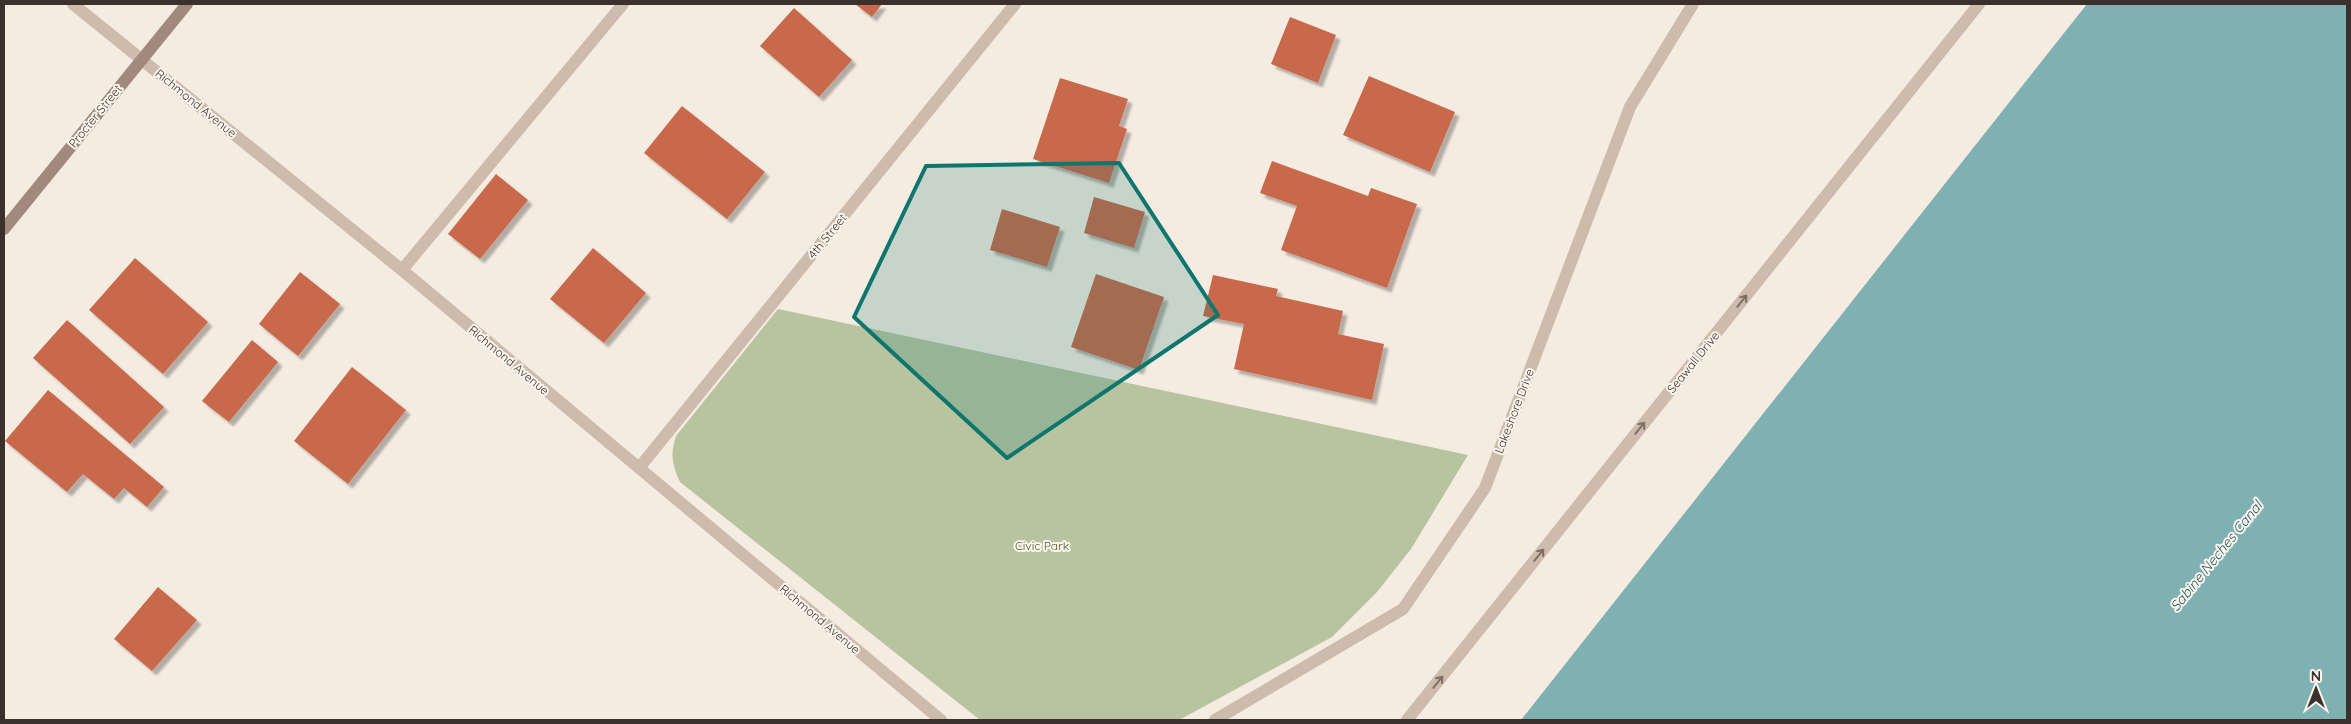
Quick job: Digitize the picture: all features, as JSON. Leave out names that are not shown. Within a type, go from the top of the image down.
[{"type":"main road","name":"Procter Street","points":[[4,229],[187,4]]},
{"type":"street","name":"Richmond Avenue","points":[[73,4],[402,270],[941,720]]},
{"type":"street","points":[[402,270],[623,4]]},
{"type":"street","name":"4th Street","points":[[639,468],[1015,4]]},
{"type":"street","name":"Lakeshore Drive","points":[[1216,720],[1403,609],[1485,488],[1630,107],[1693,4]]},
{"type":"street","name":"Seawall Drive","points":[[1407,720],[1979,4]]},
{"type":"highlighted area","points":[[1119,163],[1218,315],[1007,458],[854,317],[926,166]]},
{"type":"green space","name":"Civic Park","points":[[778,309],[1468,455],[1411,549],[1377,592],[1332,637],[1179,720],[980,720],[680,482],[673,459],[676,436]]},
{"type":"water","name":"Sabine Neches Canal","points":[[2087,4],[2347,4],[2347,720],[1521,720]]},
{"type":"building","points":[[855,4],[882,4],[872,17]]},
{"type":"building","points":[[794,8],[852,60],[819,97],[760,46]]},
{"type":"building","points":[[1290,17],[1336,35],[1318,83],[1271,64]]},
{"type":"building","points":[[1369,76],[1455,112],[1430,172],[1343,135]]},
{"type":"building","points":[[1060,78],[1128,99],[1119,126],[1127,129],[1109,183],[1033,159]]},
{"type":"building","points":[[682,106],[765,172],[727,219],[644,153]]},
{"type":"building","points":[[1272,161],[1368,196],[1371,188],[1417,204],[1387,288],[1281,250],[1297,206],[1260,193]]},
{"type":"building","points":[[496,174],[528,200],[480,259],[448,234]]},
{"type":"building","points":[[1094,197],[1145,212],[1134,248],[1084,233]]},
{"type":"building","points":[[1002,209],[1060,227],[1047,267],[990,250]]},
{"type":"building","points":[[593,248],[646,293],[604,343],[550,299]]},
{"type":"building","points":[[135,258],[208,322],[163,374],[89,310]]},
{"type":"building","points":[[300,272],[340,304],[298,356],[259,324]]},
{"type":"building","points":[[1096,274],[1164,297],[1139,370],[1071,347]]},
{"type":"building","points":[[1213,275],[1278,289],[1276,296],[1343,311],[1338,334],[1384,344],[1372,400],[1234,369],[1244,324],[1203,316]]},
{"type":"building","points":[[67,320],[164,407],[130,444],[33,358]]},
{"type":"building","points":[[252,340],[278,362],[229,422],[202,401]]},
{"type":"building","points":[[352,367],[406,410],[348,484],[294,441]]},
{"type":"building","points":[[48,390],[164,487],[147,507],[124,488],[114,499],[83,474],[67,492],[5,441]]},
{"type":"building","points":[[158,587],[197,620],[152,671],[114,639]]}]
